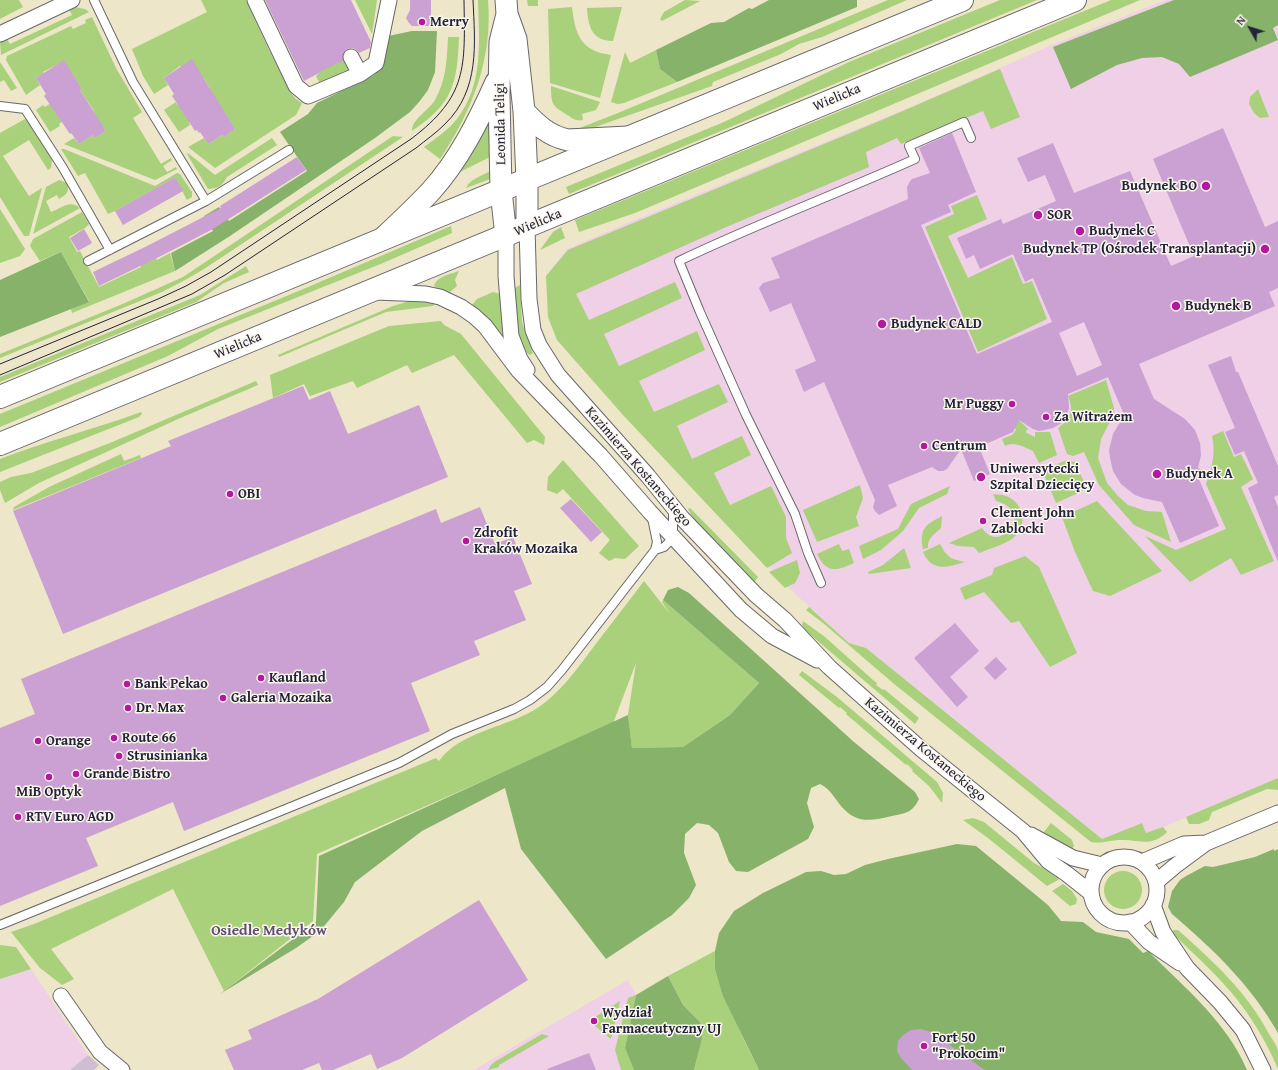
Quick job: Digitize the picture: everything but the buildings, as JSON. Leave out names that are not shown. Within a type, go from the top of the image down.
[{"type":"main road","points":[[0,397],[962,0]]},
{"type":"main road","name":"Wielicka","points":[[0,444],[1075,0]]},
{"type":"street","points":[[0,34],[72,0]]},
{"type":"street","points":[[255,0],[296,86],[308,96],[360,74],[376,63],[389,0]]},
{"type":"street","name":"Leonida Teligi","points":[[507,7],[516,39],[524,111],[527,180],[527,227]]},
{"type":"street","name":"Leonida Teligi","points":[[506,236],[501,191],[499,95],[500,42],[507,7]]},
{"type":"street","points":[[351,57],[360,74]]},
{"type":"street","points":[[383,238],[443,176],[481,114],[500,73]]},
{"type":"street","points":[[524,111],[536,124],[552,135],[568,140],[630,136]]},
{"type":"street","name":"Kazimierza Kostaneckiego","points":[[527,227],[530,314],[533,330],[539,345],[558,375],[648,476],[673,507],[756,595],[785,620],[829,667],[921,749],[1023,831],[1074,858],[1102,865]]},
{"type":"street","name":"Kazimierza Kostaneckiego","points":[[506,236],[506,276],[511,336],[520,359],[547,399]]},
{"type":"street","name":"Kazimierza Kostaneckiego","points":[[370,292],[426,294],[440,297],[462,307],[474,316],[485,326],[518,370],[601,456],[650,512],[741,610],[772,636],[829,667]]},
{"type":"street","points":[[1156,882],[1206,843],[1278,812]]},
{"type":"street","name":"Kazimierza Kostaneckiego","points":[[1023,831],[1048,861],[1091,893]]},
{"type":"street","points":[[1142,862],[1184,844],[1206,843]]},
{"type":"street","points":[[1122,857],[1132,858],[1142,862],[1148,868],[1156,882],[1157,894],[1153,905],[1147,913],[1139,919],[1130,922],[1118,922],[1107,918],[1098,911],[1091,893],[1092,883],[1096,873],[1102,865],[1111,859],[1122,857]]},
{"type":"street","points":[[1153,905],[1163,932],[1187,968],[1220,1002],[1243,1030],[1263,1070]]},
{"type":"street","points":[[1130,922],[1149,942],[1187,968]]},
{"type":"street","points":[[61,996],[100,1052],[122,1070]]},
{"type":"lane","points":[[94,0],[133,82],[206,201]]},
{"type":"lane","points":[[0,106],[25,109],[63,168],[110,250]]},
{"type":"lane","points":[[821,583],[808,553],[795,514],[746,415],[679,261],[726,239],[869,180],[915,159],[909,146],[964,122],[971,138]]},
{"type":"lane","points":[[88,261],[206,201],[289,150]]},
{"type":"lane","points":[[655,550],[664,547],[674,538],[673,507]]},
{"type":"lane","points":[[0,925],[399,763],[452,734],[514,709],[530,700],[547,687],[562,670],[655,550],[655,533],[650,512]]},
{"type":"shaded area","name":"Uniwersytecki Szpital Dziecięcy","points":[[1166,0],[1278,0],[1278,778],[1154,831],[1146,833],[1141,823],[1102,839],[866,648],[849,643],[791,590],[758,556],[549,310],[549,272],[567,249],[911,107],[1052,45]]},
{"type":"shaded area","points":[[31,969],[88,1055],[70,1070],[0,1070],[0,979]]},
{"type":"shaded area","name":"Wydział Farmaceutyczny UJ","points":[[628,980],[636,995],[625,1048],[634,1070],[474,1070]]},
{"type":"shaded area","points":[[88,1055],[99,1065],[94,1070],[70,1070]]},
{"type":"green space","points":[[0,0],[19,0],[23,7],[0,19]]},
{"type":"green space","points":[[201,0],[246,0],[291,93],[302,103],[296,115],[215,168],[188,147],[204,138],[208,144],[222,135],[224,137],[235,129],[209,89],[210,88],[204,78],[203,79],[180,66],[164,78],[168,85],[154,94],[143,76],[132,49],[207,12]]},
{"type":"green space","points":[[355,0],[377,0],[372,34]]},
{"type":"green space","points":[[478,0],[488,0],[489,22],[483,64],[471,103],[462,122],[440,159],[424,147],[446,131],[457,119],[466,106],[472,92],[476,77],[479,47]]},
{"type":"green space","points":[[527,0],[538,0],[538,6],[528,6]]},
{"type":"green space","points":[[685,0],[700,1],[662,21],[660,19],[664,12]]},
{"type":"green space","points":[[769,0],[857,0],[857,7],[677,82],[660,69],[656,50],[711,23],[724,22],[749,8],[752,9]]},
{"type":"green space","points":[[888,0],[907,0],[822,37],[799,44],[781,54],[713,82],[712,86],[581,132],[569,131],[572,128],[577,129],[618,113]]},
{"type":"green space","points":[[1000,0],[1037,0],[569,194],[566,187],[724,122],[849,62]]},
{"type":"green space","points":[[1111,0],[1140,0],[635,213],[579,232],[575,220]]},
{"type":"green space","points":[[1174,0],[1278,0],[1278,25],[1273,28],[1278,40],[1190,77],[1179,64],[1162,57],[1142,58],[1117,65],[1071,89],[1053,47]]},
{"type":"green space","points":[[75,7],[85,9],[89,12],[1,55],[0,42],[7,39],[10,44],[72,15],[69,9]]},
{"type":"green space","points":[[572,7],[575,26],[581,40],[593,50],[611,55],[600,98],[550,83],[548,9]]},
{"type":"green space","points":[[622,7],[613,41],[600,38],[592,31],[587,8]]},
{"type":"green space","points":[[92,17],[116,68],[142,112],[133,118],[161,164],[171,158],[172,160],[163,166],[167,172],[176,167],[177,169],[155,180],[64,144],[74,138],[79,144],[93,135],[95,138],[106,131],[93,112],[94,111],[80,90],[82,89],[64,61],[43,72],[44,73],[36,78],[40,85],[26,95],[6,60],[7,56],[71,26],[73,29],[86,23],[85,20]]},
{"type":"green space","points":[[412,31],[437,31],[435,72],[428,90],[410,112],[375,138],[230,236],[175,271],[171,253],[213,231],[204,216],[219,207],[229,221],[307,171],[280,132],[308,114],[317,103],[374,75],[381,65],[388,36]]},
{"type":"green space","points":[[448,37],[459,37],[457,68],[450,92],[436,111],[426,121],[412,131],[414,123],[432,104],[439,93],[444,78]]},
{"type":"green space","points":[[656,50],[660,69],[677,82],[624,103],[618,104],[611,102],[625,52],[630,63]]},
{"type":"green space","points":[[309,54],[334,65],[346,59],[348,70],[347,72],[321,86],[316,76],[319,73]]},
{"type":"green space","points":[[0,62],[17,88],[11,91],[4,80],[0,82]]},
{"type":"green space","points":[[1000,69],[1020,117],[991,129],[983,111],[901,144],[897,138],[866,152],[869,167],[724,228],[576,294],[589,320],[675,282],[682,298],[604,334],[619,366],[697,331],[705,350],[639,381],[654,412],[719,384],[728,402],[677,426],[692,459],[742,436],[751,455],[714,473],[730,505],[771,486],[786,517],[786,538],[792,553],[767,568],[623,415],[557,340],[548,317],[546,276],[568,250],[882,120]]},
{"type":"green space","points":[[551,86],[600,102],[596,110],[582,114],[583,120],[576,120],[559,110],[554,105],[552,102]]},
{"type":"green space","points":[[1258,89],[1269,117],[1260,118],[1254,113],[1249,104],[1250,97]]},
{"type":"green space","points":[[176,102],[177,105],[180,103],[191,121],[189,122],[190,125],[179,132],[164,110]]},
{"type":"green space","points":[[51,103],[62,122],[59,124],[60,126],[50,132],[36,110],[43,105],[45,107]]},
{"type":"green space","points":[[25,119],[52,160],[51,168],[48,170],[29,140],[3,156],[29,196],[42,188],[29,236],[24,236],[0,197],[0,133]]},
{"type":"green space","points":[[489,123],[492,156],[460,172],[487,125]]},
{"type":"green space","points":[[393,136],[403,137],[204,269],[185,280],[162,292],[0,358],[0,354],[125,303],[183,277]]},
{"type":"green space","points":[[272,138],[277,145],[227,177],[220,186],[212,189],[208,189],[187,154],[188,153],[215,175]]},
{"type":"green space","points":[[61,149],[155,186],[177,173],[180,174],[192,192],[192,197],[187,200],[175,177],[108,214],[85,173],[78,176]]},
{"type":"green space","points":[[491,171],[490,179],[466,188],[470,182]]},
{"type":"green space","points":[[59,180],[67,183],[68,191],[59,199],[57,195],[46,201],[51,212],[70,204],[77,205],[80,208],[33,234],[46,187]]},
{"type":"green space","points":[[977,195],[987,219],[948,236],[968,278],[1012,257],[1023,284],[1032,281],[1047,319],[978,352],[925,227],[954,214],[951,206]]},
{"type":"green space","points":[[0,209],[25,249],[20,256],[0,263]]},
{"type":"green space","points":[[82,212],[89,224],[69,237],[77,252],[80,251],[99,287],[141,267],[135,253],[149,246],[157,260],[170,253],[175,271],[72,313],[71,309],[89,301],[61,252],[40,261],[30,246],[33,239]]},
{"type":"green space","points":[[451,226],[452,233],[383,263],[218,329],[168,356],[0,427],[0,414],[301,290]]},
{"type":"green space","points":[[561,227],[565,238],[540,250],[553,232]]},
{"type":"green space","points":[[61,252],[89,302],[0,337],[0,280]]},
{"type":"green space","points":[[246,266],[249,272],[224,283],[196,302],[0,382],[0,377],[200,295]]},
{"type":"green space","points":[[459,271],[455,280],[457,286],[450,292],[434,286],[441,278]]},
{"type":"green space","points":[[520,285],[522,322],[533,353],[530,355],[521,343],[516,325],[513,289]]},
{"type":"green space","points":[[493,292],[501,294],[503,335],[500,335],[472,305],[477,299]]},
{"type":"green space","points":[[419,300],[439,303],[437,305],[434,304],[433,306],[386,312],[279,357],[278,355],[393,306]]},
{"type":"green space","points":[[441,321],[444,325],[461,334],[545,437],[544,445],[534,440],[527,443],[454,355],[412,373],[407,365],[357,388],[353,381],[310,396],[304,384],[273,398],[270,375],[389,326]]},
{"type":"green space","points":[[1106,380],[1114,408],[1113,416],[1101,439],[1098,458],[1107,483],[1128,505],[1146,511],[1162,512],[1171,542],[1134,525],[1099,485],[1084,452],[1073,456],[1067,454],[1058,428],[1066,421],[1070,414],[1071,406],[1068,396]]},
{"type":"green space","points":[[256,381],[258,385],[178,419],[39,483],[5,503],[0,490],[0,482],[11,477],[31,473],[110,443]]},
{"type":"green space","points":[[141,412],[142,414],[139,417],[0,472],[0,459],[35,446]]},
{"type":"green space","points":[[1017,418],[1028,429],[1025,432],[1035,437],[1035,432],[1050,432],[1057,455],[1039,463],[1033,451],[1016,444],[1005,446],[1002,439],[1012,435],[1016,430],[1012,421]]},
{"type":"green space","points":[[1223,431],[1234,457],[1241,454],[1253,479],[1241,487],[1274,561],[1241,575],[1231,558],[1190,582],[1145,536],[1176,550],[1226,529],[1206,484],[1213,460],[1214,449],[1212,436]]},
{"type":"green space","points":[[121,454],[124,461],[140,455],[141,458],[13,510],[14,507],[49,487]]},
{"type":"green space","points":[[563,460],[639,546],[625,559],[615,558],[609,561],[599,553],[610,540],[563,489],[557,494],[547,490],[548,477]]},
{"type":"green space","points":[[1067,460],[1075,462],[1087,489],[1056,503],[1042,470]]},
{"type":"green space","points":[[860,485],[863,498],[856,517],[859,526],[817,542],[803,510]]},
{"type":"green space","points":[[950,486],[947,494],[919,508],[903,531],[881,550],[863,559],[859,546],[898,529],[911,504]]},
{"type":"green space","points":[[993,494],[1004,495],[1012,499],[1017,504],[1023,521],[1018,533],[1006,542],[979,553],[974,547],[958,546],[949,543],[982,528],[987,533],[996,537],[1001,536],[1009,530],[1015,520],[1011,509],[1003,503],[996,501]]},
{"type":"green space","points":[[1097,501],[1162,571],[1110,596],[1093,591],[1075,552],[1062,517]]},
{"type":"green space","points":[[690,508],[758,577],[753,584],[702,533],[688,509]]},
{"type":"green space","points":[[942,516],[941,528],[930,539],[928,548],[923,549],[922,537],[925,528],[931,522]]},
{"type":"green space","points":[[839,544],[842,551],[849,549],[854,563],[837,569],[828,568],[824,565],[817,554]]},
{"type":"green space","points":[[940,544],[950,557],[965,562],[947,567],[936,566],[931,563],[923,552]]},
{"type":"green space","points":[[904,548],[911,568],[869,574],[868,572],[883,565]]},
{"type":"green space","points":[[1025,556],[1039,567],[1077,653],[1050,667],[1019,621],[1011,623],[984,592],[965,600],[960,588],[992,575],[994,568]]},
{"type":"green space","points":[[797,560],[800,573],[795,583],[785,588],[769,572]]},
{"type":"green space","points":[[644,581],[670,614],[662,602],[663,600],[759,683],[730,715],[683,747],[632,748],[628,715],[636,663],[612,726],[608,726],[317,854],[313,921],[224,991],[173,889],[51,949],[74,979],[62,985],[40,968],[11,932],[34,924],[436,758],[439,761],[448,751],[472,736],[527,714],[547,701],[566,682]]},
{"type":"green space","points":[[678,587],[689,593],[854,742],[915,792],[919,799],[914,807],[905,813],[884,818],[864,820],[852,816],[847,812],[829,791],[820,784],[811,788],[807,803],[814,827],[808,839],[748,872],[736,871],[729,862],[718,833],[709,825],[697,823],[685,834],[684,853],[696,885],[689,898],[672,915],[606,959],[521,849],[505,788],[422,831],[355,882],[344,902],[320,931],[296,948],[220,994],[316,922],[319,856],[628,715],[632,748],[683,747],[730,715],[759,683],[663,600],[668,590]]},
{"type":"green space","points":[[809,607],[849,643],[866,648],[1102,839],[1142,823],[1146,833],[1163,827],[1167,832],[1160,838],[1149,842],[1121,840],[1099,843],[1091,842],[893,683],[806,610]]},
{"type":"green space","points":[[803,621],[825,637],[877,683],[876,685],[883,690],[884,689],[919,718],[915,724],[805,630],[802,625]]},
{"type":"green space","points":[[802,671],[837,697],[937,782],[943,793],[942,803],[929,786],[912,771],[913,770],[907,764],[906,765],[846,714],[847,713],[840,707],[839,708],[799,675]]},
{"type":"green space","points":[[1278,778],[1278,790],[1267,789],[1212,812],[1209,820],[1199,824],[1189,824],[1186,817]]},
{"type":"green space","points":[[973,818],[984,822],[1034,863],[1059,877],[1058,880],[1047,886],[988,838],[963,820]]},
{"type":"green space","points":[[1051,823],[1072,840],[1074,846],[1072,849],[1043,833]]},
{"type":"green space","points":[[957,844],[976,846],[1048,905],[1061,921],[1083,922],[1096,932],[1129,939],[1143,953],[1148,951],[1204,1006],[1228,1036],[1247,1070],[759,1070],[723,996],[715,969],[715,951],[719,933],[734,911],[763,893],[806,872],[821,871],[834,875],[846,874],[865,865]]},
{"type":"green space","points":[[1274,849],[1274,851],[1278,849],[1278,1033],[1256,999],[1243,983],[1217,955],[1172,914],[1168,907],[1172,891],[1180,880],[1186,876],[1205,866],[1213,867],[1255,857]]},
{"type":"green space","points":[[1123,871],[1136,877],[1142,890],[1136,903],[1123,909],[1110,903],[1104,890],[1110,877]]},
{"type":"green space","points":[[1063,884],[1072,891],[1077,899],[1076,904],[1070,906],[1052,891]]},
{"type":"green space","points":[[1174,930],[1178,930],[1204,953],[1240,991],[1250,1004],[1277,1047],[1278,1069],[1263,1038],[1251,1018],[1230,991],[1202,961],[1172,933]]},
{"type":"green space","points":[[0,945],[16,947],[31,969],[0,979]]},
{"type":"green space","points":[[715,951],[715,969],[743,1038],[759,1070],[694,1070],[697,1058],[700,1022],[683,1005],[668,976]]},
{"type":"green space","points":[[668,976],[683,1005],[700,1022],[702,1038],[694,1070],[634,1070],[625,1048],[636,995]]},
{"type":"green space","points":[[636,995],[625,1048],[634,1070],[621,1070],[615,1050],[628,998]]},
{"type":"green space","points":[[620,1001],[611,1039],[589,1021]]},
{"type":"green space","points":[[542,1034],[549,1036],[499,1065],[499,1067],[488,1070],[496,1061]]},
{"type":"tram line","points":[[0,364],[186,286],[211,272],[411,139],[430,123],[443,109],[453,94],[463,62],[464,0]]},
{"type":"tram line","points":[[0,375],[192,294],[225,275],[416,148],[445,124],[456,111],[470,81],[474,50],[473,0]]},
{"type":"place","name":"Merry","points":[[422,22]]},
{"type":"place","name":"Budynek BO","points":[[1206,186]]},
{"type":"place","name":"SOR","points":[[1038,215]]},
{"type":"place","name":"Budynek C","points":[[1080,231]]},
{"type":"place","name":"Budynek TP (Ośrodek Transplantacji)","points":[[1265,249]]},
{"type":"place","name":"Budynek B","points":[[1176,306]]},
{"type":"place","name":"Budynek CALD","points":[[882,324]]},
{"type":"place","name":"Mr Puggy","points":[[1012,404]]},
{"type":"place","name":"Za Witrażem","points":[[1046,417]]},
{"type":"place","name":"Centrum","points":[[924,446]]},
{"type":"place","name":"Budynek A","points":[[1157,474]]},
{"type":"place","name":"Uniwersytecki Szpital Dziecięcy","points":[[981,477]]},
{"type":"place","name":"OBI","points":[[230,494]]},
{"type":"place","name":"Clement John Zablocki","points":[[983,521]]},
{"type":"place","name":"Zdrofit Kraków Mozaika","points":[[466,541]]},
{"type":"place","name":"Kaufland","points":[[261,678]]},
{"type":"place","name":"Bank Pekao","points":[[127,684]]},
{"type":"place","name":"Galeria Mozaika","points":[[223,698]]},
{"type":"place","name":"Dr. Max","points":[[128,708]]},
{"type":"place","name":"Route 66","points":[[114,738]]},
{"type":"place","name":"Orange","points":[[38,741]]},
{"type":"place","name":"Strusinianka","points":[[119,756]]},
{"type":"place","name":"Grande Bistro","points":[[76,774]]},
{"type":"place","name":"MiB Optyk","points":[[49,777]]},
{"type":"place","name":"RTV Euro AGD","points":[[18,817]]},
{"type":"place","name":"Wydział Farmaceutyczny UJ","points":[[594,1021]]},
{"type":"place","name":"Fort 50 \"Prokocim\"","points":[[924,1046]]},
{"type":"district","name":"Osiedle Medyków","points":[[269,931]]}]
